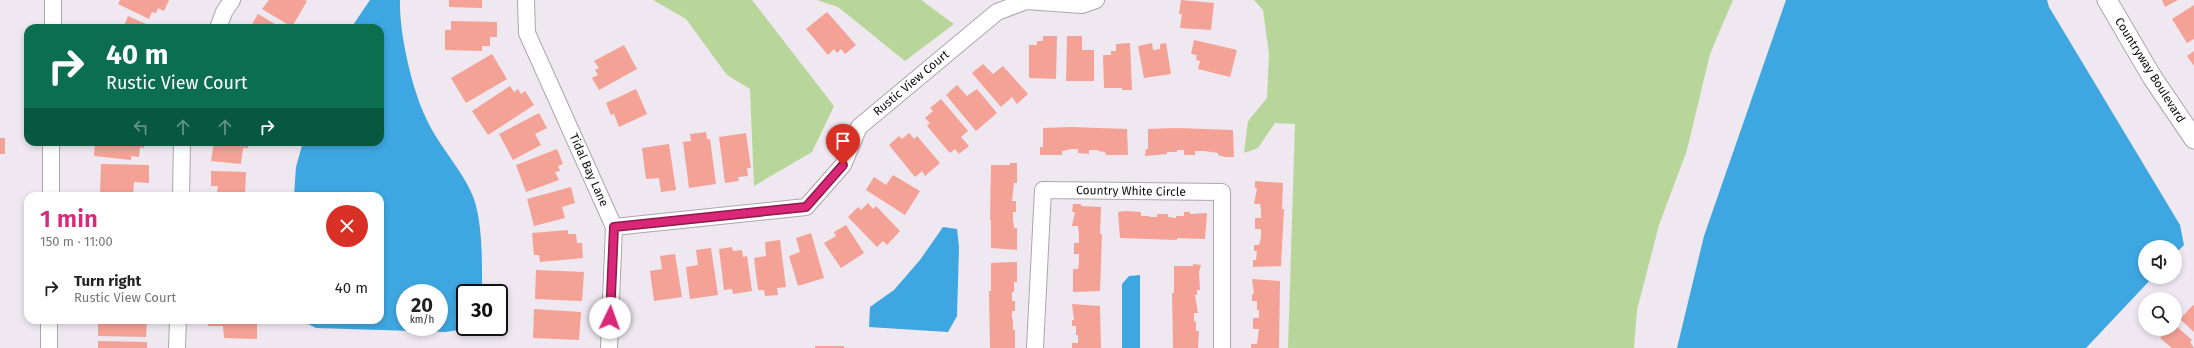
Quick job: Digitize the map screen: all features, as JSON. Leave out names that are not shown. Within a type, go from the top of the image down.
[{"type":"street","points":[[53,0],[53,24]]},
{"type":"street","points":[[220,24],[224,12],[232,0]]},
{"type":"street","name":"Tidal Bay Lane","points":[[526,0],[527,33],[614,227],[609,348]]},
{"type":"street","name":"Rustic View Court","points":[[614,227],[806,207],[843,165],[859,127],[997,12],[1026,1],[1082,5],[1096,0]]},
{"type":"street","name":"Countryway Boulevard","points":[[2107,0],[2152,77],[2194,139]]},
{"type":"street","points":[[51,146],[51,192]]},
{"type":"street","points":[[180,192],[182,146]]},
{"type":"street","name":"Country White Circle","points":[[1035,348],[1043,190],[1222,192],[1222,348]]},
{"type":"street","points":[[49,324],[49,348]]},
{"type":"street","points":[[177,348],[178,324]]},
{"type":"green space","points":[[653,0],[752,0],[834,106],[812,152],[754,186],[750,89],[727,75],[686,19]]},
{"type":"green space","points":[[817,0],[921,0],[954,24],[905,61],[838,7]]},
{"type":"green space","points":[[1254,0],[1733,0],[1710,54],[1687,150],[1659,225],[1637,310],[1634,348],[1288,348],[1295,124],[1275,123],[1258,148],[1244,153],[1248,121],[1267,98],[1269,54],[1263,10]]},
{"type":"water","points":[[370,0],[400,0],[400,13],[407,60],[421,106],[437,139],[458,168],[470,189],[479,221],[482,284],[456,284],[456,330],[448,332],[448,284],[396,284],[396,330],[316,328],[308,324],[384,324],[384,192],[294,192],[296,167],[302,146],[384,146],[384,24],[354,24]]},
{"type":"water","points":[[1786,0],[2047,0],[2049,7],[2180,225],[2184,245],[2182,247],[2182,240],[2138,240],[2138,284],[2146,284],[2086,348],[1677,348],[1704,236]]},
{"type":"water","points":[[943,227],[957,229],[959,247],[957,316],[948,332],[869,327],[870,307],[894,290],[920,260]]},
{"type":"water","points":[[1140,275],[1140,348],[1122,348],[1122,284],[1129,276]]},
{"type":"building","points":[[120,0],[169,0],[164,11],[158,8],[156,13],[152,12],[149,19],[118,4]]},
{"type":"building","points":[[269,0],[307,1],[294,24],[287,24],[262,9]]},
{"type":"building","points":[[449,0],[482,0],[482,8],[449,7]]},
{"type":"building","points":[[1181,0],[1214,3],[1211,30],[1180,28],[1182,14],[1179,14]]},
{"type":"building","points":[[2162,0],[2178,0],[2165,7]]},
{"type":"building","points":[[2194,5],[2194,39],[2187,43],[2172,19]]},
{"type":"building","points":[[827,12],[856,45],[845,54],[841,49],[837,53],[834,49],[828,55],[806,29]]},
{"type":"building","points":[[258,14],[275,24],[252,24]]},
{"type":"building","points":[[128,16],[146,24],[125,24]]},
{"type":"building","points":[[451,21],[497,22],[497,37],[490,37],[490,46],[482,46],[482,51],[445,50],[445,30],[451,30]]},
{"type":"building","points":[[1043,36],[1057,36],[1056,79],[1029,78],[1029,45],[1037,45],[1037,41],[1043,41]]},
{"type":"building","points":[[1067,36],[1082,36],[1082,50],[1094,50],[1094,81],[1066,81]]},
{"type":"building","points":[[1194,40],[1237,50],[1230,77],[1198,69],[1200,61],[1196,60],[1197,55],[1191,54]]},
{"type":"building","points":[[1130,43],[1132,90],[1122,90],[1122,88],[1104,88],[1103,55],[1111,55],[1111,51],[1116,51],[1116,44]]},
{"type":"building","points":[[1152,43],[1153,50],[1160,49],[1160,44],[1166,43],[1171,74],[1144,78],[1138,46]]},
{"type":"building","points":[[624,45],[637,69],[599,90],[592,78],[598,75],[595,70],[599,68],[594,61]]},
{"type":"building","points":[[2194,51],[2194,66],[2187,56]]},
{"type":"building","points":[[492,54],[507,79],[466,103],[451,78]]},
{"type":"building","points":[[983,64],[993,74],[1003,66],[1028,94],[1017,104],[1012,97],[1001,107],[972,73]]},
{"type":"building","points":[[957,85],[967,96],[977,89],[997,113],[976,131],[946,95]]},
{"type":"building","points":[[510,86],[514,92],[518,89],[521,94],[525,91],[534,105],[488,135],[472,111]]},
{"type":"building","points":[[636,89],[647,114],[619,127],[614,114],[611,115],[606,103]]},
{"type":"building","points":[[941,99],[968,131],[961,137],[969,146],[959,154],[955,149],[950,153],[927,126],[930,123],[925,118],[933,111],[930,108]]},
{"type":"building","points":[[539,113],[547,128],[535,134],[541,145],[513,160],[499,134]]},
{"type":"building","points":[[1071,127],[1127,129],[1128,155],[1106,155],[1105,152],[1098,150],[1089,150],[1089,154],[1078,153],[1078,149],[1072,149],[1062,151],[1062,155],[1040,155],[1040,147],[1043,147],[1043,128]]},
{"type":"building","points":[[1176,128],[1233,130],[1234,157],[1225,157],[1218,155],[1218,153],[1204,151],[1195,151],[1195,155],[1184,155],[1184,150],[1167,152],[1167,154],[1145,156],[1146,149],[1148,149],[1148,129]]},
{"type":"building","points":[[706,132],[707,139],[710,139],[716,184],[689,188],[683,142],[691,141],[690,134]]},
{"type":"building","points":[[746,133],[751,168],[747,168],[748,176],[738,177],[739,181],[725,183],[719,137]]},
{"type":"building","points":[[909,133],[914,139],[917,136],[940,163],[925,176],[922,171],[915,177],[889,145],[899,136],[902,139]]},
{"type":"building","points":[[0,138],[5,138],[5,154],[0,154]]},
{"type":"building","points":[[669,144],[676,190],[661,192],[659,178],[646,179],[642,148]]},
{"type":"building","points":[[95,146],[144,146],[144,148],[140,147],[139,157],[131,156],[131,160],[94,156]]},
{"type":"building","points":[[213,146],[248,146],[248,148],[243,148],[241,164],[211,161]]},
{"type":"building","points":[[557,149],[563,164],[558,166],[560,171],[555,172],[559,180],[526,192],[516,165]]},
{"type":"building","points":[[1010,163],[1017,163],[1017,183],[1014,183],[1012,201],[1016,201],[1016,212],[1013,212],[1013,219],[1014,228],[1017,228],[1017,250],[991,248],[991,165],[1010,165]]},
{"type":"building","points":[[101,164],[149,165],[149,183],[134,182],[133,192],[100,192]]},
{"type":"building","points":[[211,171],[246,172],[245,192],[217,192],[218,186],[211,186]]},
{"type":"building","points":[[893,175],[920,191],[905,215],[866,190],[874,177],[886,185]]},
{"type":"building","points":[[1255,181],[1283,183],[1282,209],[1284,209],[1281,266],[1253,267],[1253,260],[1256,260],[1257,251],[1254,251],[1254,245],[1259,245],[1261,237],[1261,229],[1255,229],[1255,218],[1261,218],[1261,210],[1260,204],[1254,204],[1257,188],[1255,188]]},
{"type":"building","points":[[571,187],[575,203],[562,207],[565,218],[534,226],[527,199]]},
{"type":"building","points":[[868,203],[873,209],[876,206],[900,231],[887,245],[883,241],[877,247],[848,217],[858,207],[861,210]]},
{"type":"building","points":[[1073,204],[1101,207],[1100,234],[1102,234],[1100,291],[1073,292],[1073,269],[1078,269],[1079,262],[1079,254],[1074,254],[1074,243],[1079,243],[1079,235],[1078,226],[1072,226],[1075,212],[1072,212]]},
{"type":"building","points":[[1118,212],[1141,212],[1141,216],[1149,217],[1157,217],[1157,214],[1168,214],[1168,217],[1176,218],[1176,216],[1184,216],[1184,212],[1190,212],[1190,214],[1207,213],[1205,239],[1177,238],[1177,240],[1120,238]]},
{"type":"building","points":[[846,225],[864,253],[841,268],[824,243],[836,236],[834,232]]},
{"type":"building","points":[[568,230],[568,234],[576,234],[577,243],[582,243],[583,258],[540,262],[539,255],[534,255],[532,233]]},
{"type":"building","points":[[811,233],[824,278],[798,286],[789,256],[800,252],[796,238]]},
{"type":"building","points":[[780,240],[786,287],[777,288],[778,295],[765,296],[764,290],[758,290],[754,258],[766,256],[765,242]]},
{"type":"building","points":[[732,247],[733,251],[742,250],[743,257],[747,256],[752,291],[733,294],[732,289],[724,290],[719,249]]},
{"type":"building","points":[[711,248],[718,295],[690,299],[686,267],[698,265],[696,250]]},
{"type":"building","points":[[675,254],[682,297],[654,301],[650,271],[662,269],[660,256]]},
{"type":"building","points":[[1017,262],[1017,282],[1014,282],[1014,292],[1012,292],[1012,301],[1015,301],[1015,311],[1012,311],[1012,319],[1013,330],[1015,330],[1015,348],[990,348],[989,291],[991,291],[991,263]]},
{"type":"building","points":[[1193,264],[1201,265],[1199,272],[1200,290],[1197,290],[1197,295],[1195,295],[1198,313],[1194,313],[1196,331],[1199,331],[1198,348],[1173,348],[1172,293],[1174,293],[1174,266],[1193,266]]},
{"type":"building","points":[[536,270],[584,272],[582,301],[535,299]]},
{"type":"building","points":[[1252,279],[1280,281],[1279,348],[1251,348],[1251,344],[1257,344],[1259,329],[1253,329],[1253,318],[1259,318],[1259,310],[1257,310],[1257,301],[1252,301],[1252,294],[1254,294]]},
{"type":"building","points":[[1072,304],[1100,306],[1101,348],[1072,348],[1072,343],[1078,343],[1078,335],[1076,335],[1076,326],[1072,326],[1072,320],[1074,320]]},
{"type":"building","points":[[2193,305],[2194,306],[2194,332],[2182,321],[2182,317]]},
{"type":"building","points":[[534,309],[581,312],[579,340],[533,338]]},
{"type":"building","points":[[98,324],[147,324],[146,337],[98,336]]},
{"type":"building","points":[[208,324],[257,324],[257,339],[224,338],[223,326],[208,326]]},
{"type":"building","points":[[2182,331],[2192,340],[2190,342],[2194,348],[2172,348],[2160,338],[2162,336],[2182,336]]},
{"type":"building","points":[[98,341],[147,342],[147,348],[98,348]]},
{"type":"building","points":[[815,346],[844,346],[844,348],[815,348]]},
{"type":"route","points":[[610,318],[614,227],[806,207],[843,165]]}]
